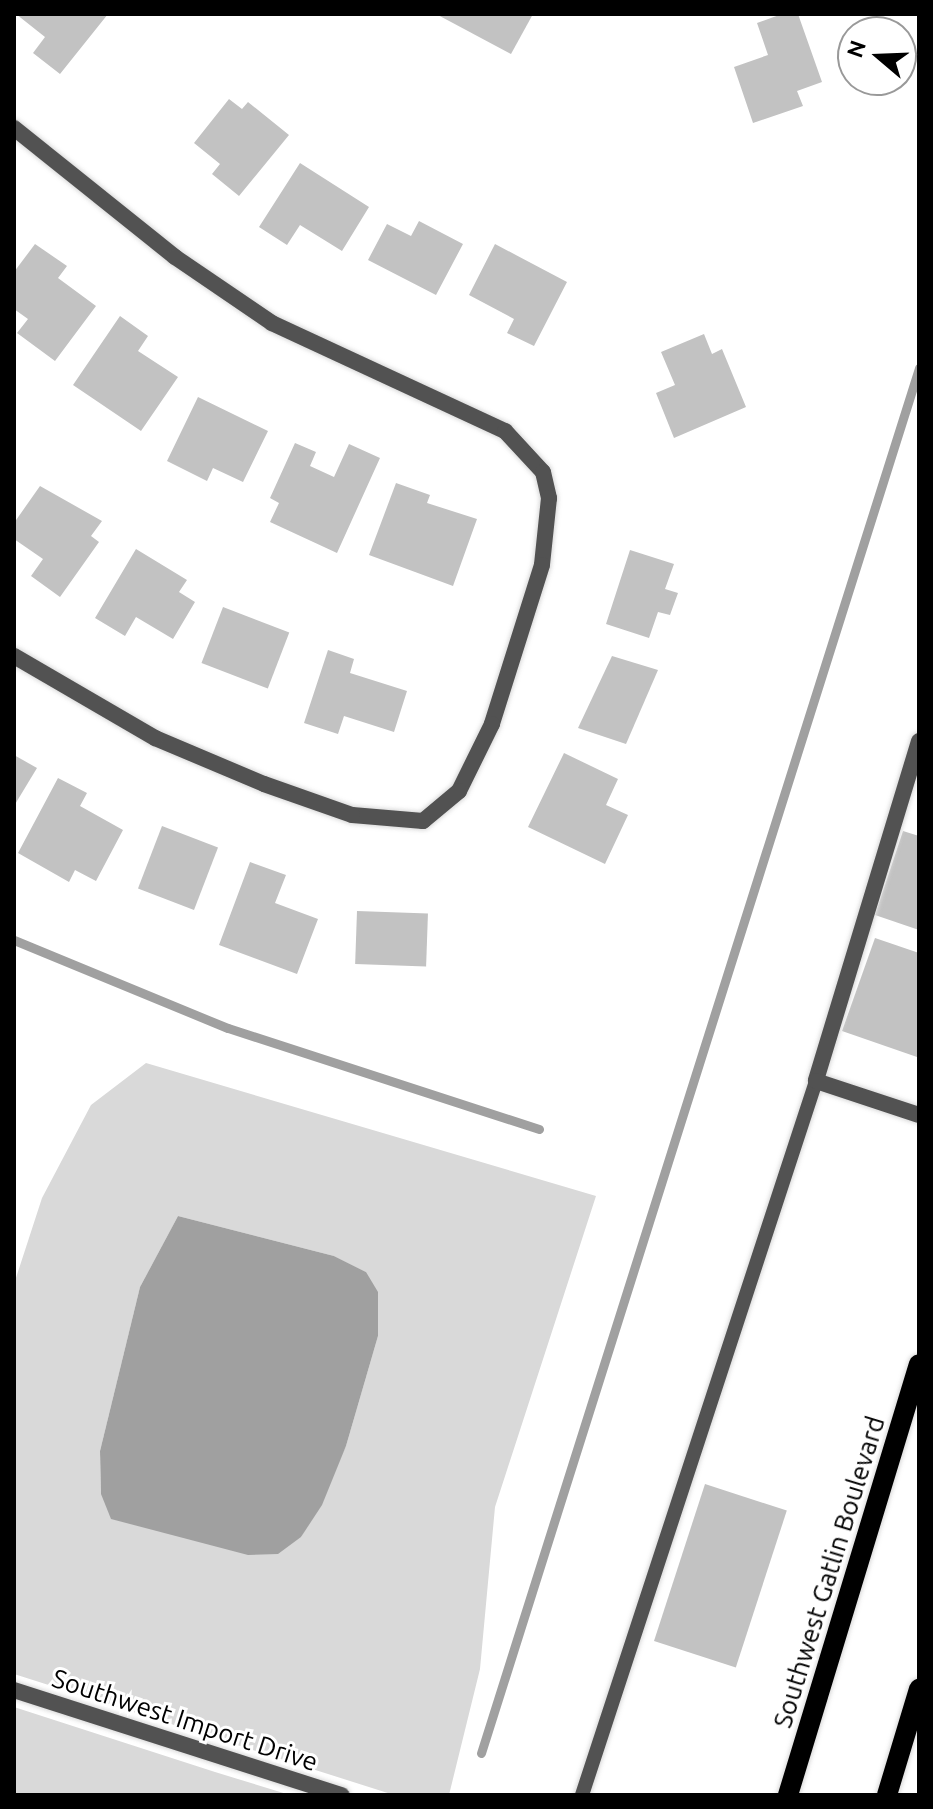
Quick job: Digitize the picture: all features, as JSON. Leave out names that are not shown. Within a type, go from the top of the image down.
[{"type":"main road","name":"Southwest Gatlin Boulevard","points":[[788,1795],[919,1365]]},
{"type":"main road","points":[[887,1795],[919,1689]]},
{"type":"street","points":[[14,128],[175,257],[272,323],[505,431],[543,472],[549,498],[542,565],[492,724],[459,791],[423,821],[352,815],[264,784],[155,738],[14,656]]},
{"type":"street","points":[[919,741],[816,1081],[919,1115]]},
{"type":"street","name":"Southwest Import Drive","points":[[14,1690],[342,1795]]},
{"type":"lane","points":[[582,1795],[724,1344],[816,1081]]},
{"type":"lane","points":[[901,1749],[919,1721]]},
{"type":"shaded area","points":[[146,1063],[596,1196],[495,1507],[480,1669],[449,1795],[394,1795],[14,1674],[14,1284],[42,1198],[91,1105]],"holes":[[[178,1216],[334,1256],[366,1272],[378,1336],[346,1446],[301,1537],[101,1494],[100,1451],[140,1287]]]},
{"type":"shaded area","points":[[178,1216],[334,1256],[366,1272],[378,1292],[378,1336],[346,1446],[322,1505],[301,1537],[278,1554],[248,1555],[111,1519],[101,1494],[100,1451],[140,1287]]},
{"type":"shaded area","points":[[14,1707],[215,1772],[290,1795],[14,1795]]},
{"type":"building","points":[[16,14],[108,14],[60,74],[33,53],[45,37]]},
{"type":"building","points":[[436,14],[533,14],[511,54]]},
{"type":"building","points":[[782,14],[798,14],[822,82],[797,91],[803,106],[753,123],[734,67],[768,55],[757,23]]},
{"type":"building","points":[[229,99],[242,109],[248,102],[289,135],[239,196],[212,174],[220,164],[194,143]]},
{"type":"building","points":[[300,163],[369,207],[342,251],[300,225],[287,245],[259,227]]},
{"type":"building","points":[[419,221],[463,244],[436,295],[368,260],[387,224],[411,236]]},
{"type":"building","points":[[35,244],[67,266],[58,278],[96,306],[55,361],[17,333],[28,319],[14,309],[14,272]]},
{"type":"building","points":[[495,244],[567,282],[534,346],[507,333],[514,319],[469,295]]},
{"type":"building","points":[[120,316],[148,336],[138,351],[178,377],[141,431],[73,385]]},
{"type":"building","points":[[704,334],[712,354],[722,349],[746,407],[674,438],[656,393],[675,385],[661,352]]},
{"type":"building","points":[[198,397],[268,431],[243,482],[213,468],[207,481],[167,461]]},
{"type":"building","points":[[295,443],[316,452],[310,466],[334,477],[349,444],[380,458],[337,553],[270,522],[279,503],[270,498]]},
{"type":"building","points":[[396,483],[430,495],[427,503],[477,519],[453,586],[369,555]]},
{"type":"building","points":[[40,486],[102,521],[91,536],[99,542],[60,597],[31,576],[43,559],[14,539],[14,523]]},
{"type":"building","points":[[136,549],[187,580],[179,592],[195,602],[173,639],[136,617],[125,636],[95,618]]},
{"type":"building","points":[[630,550],[674,564],[665,589],[678,593],[670,615],[658,612],[649,638],[606,624]]},
{"type":"building","points":[[223,607],[289,632],[268,688],[201,663]]},
{"type":"building","points":[[328,650],[354,659],[350,673],[407,691],[394,732],[344,716],[338,734],[304,723]]},
{"type":"building","points":[[612,656],[658,670],[626,744],[578,728]]},
{"type":"building","points":[[564,753],[618,779],[606,805],[628,815],[605,864],[528,827]]},
{"type":"building","points":[[14,755],[37,768],[14,806]]},
{"type":"building","points":[[58,778],[87,793],[80,806],[123,830],[96,881],[75,870],[69,882],[18,853]]},
{"type":"building","points":[[162,826],[218,848],[194,910],[138,889]]},
{"type":"building","points":[[903,831],[919,836],[919,930],[875,915]]},
{"type":"building","points":[[250,862],[286,875],[275,903],[318,919],[297,974],[219,945]]},
{"type":"building","points":[[357,911],[428,913],[426,966],[355,964]]},
{"type":"building","points":[[875,938],[919,953],[917,1057],[842,1031]]},
{"type":"building","points":[[705,1484],[787,1511],[736,1667],[654,1641]]},
{"type":"waterway","points":[[481,1753],[919,368]]},
{"type":"waterway","points":[[14,940],[228,1028],[539,1129]]}]
